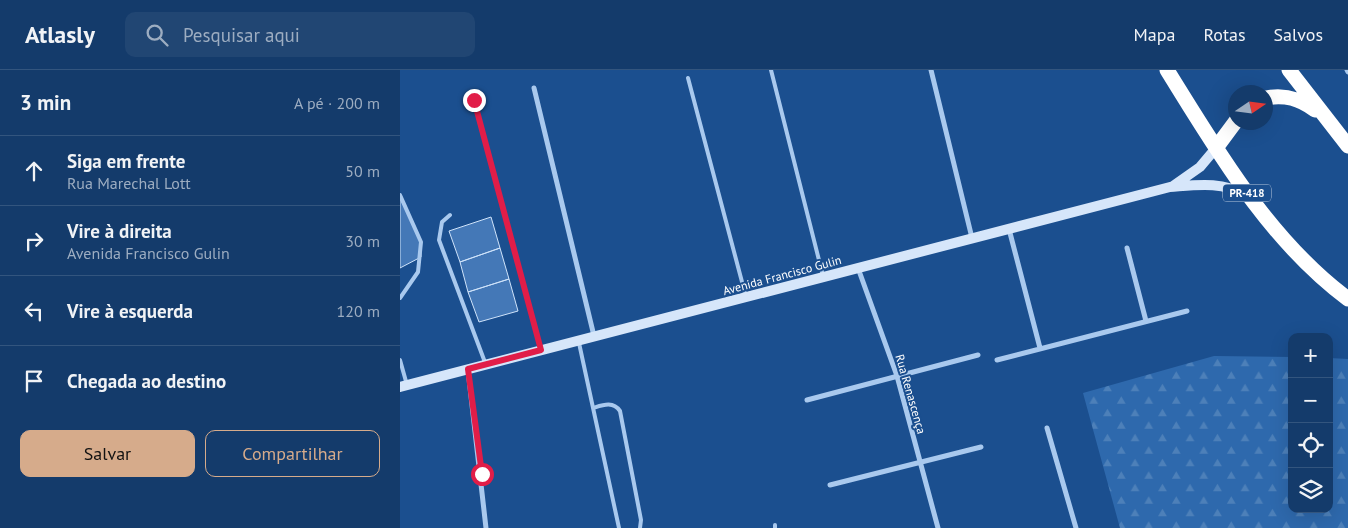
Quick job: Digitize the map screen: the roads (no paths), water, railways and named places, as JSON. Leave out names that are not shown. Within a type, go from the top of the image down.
[{"type":"highway","name":"PR-418","points":[[1166,70],[1250,197],[1296,254],[1348,299]]},
{"type":"highway","points":[[1288,70],[1348,146]]},
{"type":"highway","points":[[1273,97],[1292,98],[1304,102],[1325,116]]},
{"type":"highway","points":[[1216,148],[1229,130]]},
{"type":"street","points":[[931,70],[972,239]]},
{"type":"street","points":[[534,88],[594,336]]},
{"type":"street","name":"Avenida Francisco Gulin","points":[[1170,188],[1200,167],[1216,148]]},
{"type":"street","name":"Avenida Francisco Gulin","points":[[404,386],[1170,188],[1220,185],[1233,188],[1250,197]]},
{"type":"street","points":[[1009,229],[1040,348]]},
{"type":"street","points":[[1127,248],[1146,321]]},
{"type":"street","name":"Rua Renascença","points":[[858,268],[897,376],[938,528]]},
{"type":"street","points":[[997,360],[1187,311]]},
{"type":"street","points":[[807,400],[978,355]]},
{"type":"street","points":[[468,369],[486,528]]},
{"type":"street","points":[[1047,428],[1076,528]]},
{"type":"street","points":[[830,485],[981,447]]},
{"type":"lane","points":[[771,70],[823,277]]},
{"type":"lane","points":[[688,78],[746,297]]},
{"type":"lane","points":[[474,100],[541,350]]},
{"type":"lane","points":[[400,195],[421,242],[418,272],[400,298]]},
{"type":"lane","points":[[450,215],[442,222],[439,240],[486,364]]},
{"type":"lane","points":[[578,341],[619,528]]},
{"type":"lane","points":[[400,360],[404,386]]},
{"type":"lane","points":[[593,408],[611,404],[620,411],[641,520],[640,528]]}]
